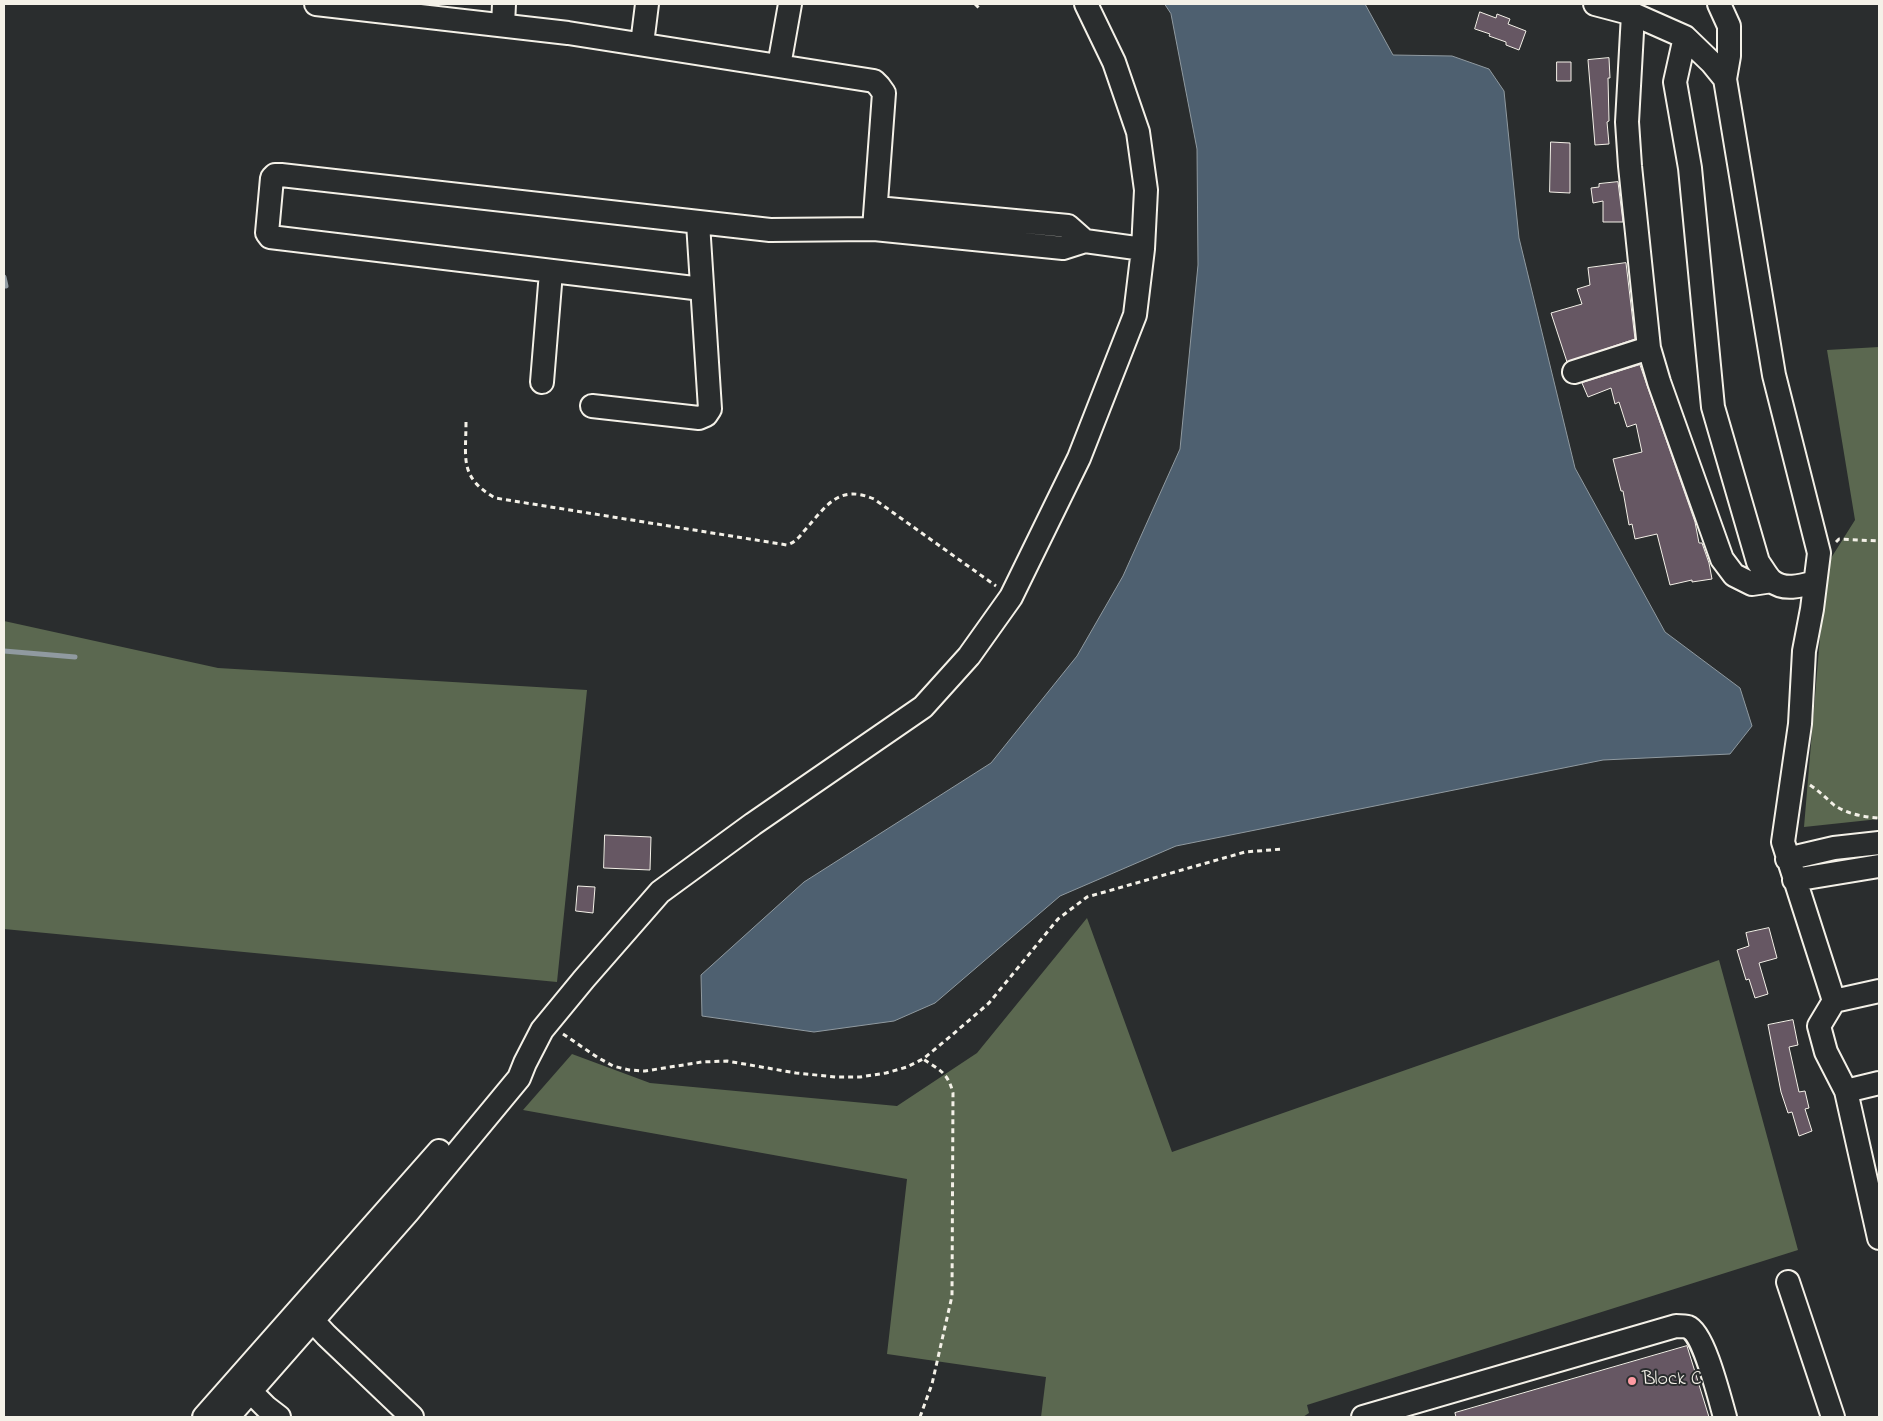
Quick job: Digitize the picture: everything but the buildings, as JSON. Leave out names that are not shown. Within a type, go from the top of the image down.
[{"type":"street","points":[[316,4],[504,14],[568,33],[874,81],[884,93],[876,218]]},
{"type":"street","points":[[642,44],[647,4]]},
{"type":"street","points":[[779,66],[790,4]]},
{"type":"street","points":[[228,1417],[250,1391],[306,1314],[512,1070],[525,1063],[548,1023],[660,892],[752,824],[923,707],[969,656],[1010,597],[1079,458],[1135,315],[1143,249],[1146,190],[1138,132],[1114,62],[1086,4]]},
{"type":"street","points":[[1595,4],[1633,14],[1685,37],[1712,63],[1725,79]]},
{"type":"street","points":[[1719,4],[1729,26],[1729,56],[1725,79],[1774,375],[1819,553],[1812,609],[1804,651],[1800,724],[1783,842],[1834,1002]]},
{"type":"street","points":[[1633,14],[1627,122],[1649,348],[1659,382],[1722,559],[1734,575],[1752,584],[1772,581]]},
{"type":"street","points":[[1685,37],[1675,82],[1690,168],[1713,407],[1758,562],[1772,581],[1784,586],[1797,587],[1814,582]]},
{"type":"street","points":[[702,289],[270,237],[267,233],[272,178],[274,175],[281,175],[770,230],[876,218],[1063,248],[1085,241],[1143,249]]},
{"type":"street","points":[[592,406],[699,418],[706,415],[710,409],[698,223]]},
{"type":"street","points":[[542,382],[551,272]]},
{"type":"street","points":[[1574,372],[1649,348]]},
{"type":"street","points":[[1787,859],[1834,848],[1879,843]]},
{"type":"street","points":[[1794,880],[1879,866]]},
{"type":"street","points":[[1878,1228],[1870,1150],[1846,1091],[1826,1052],[1819,1026],[1834,1002],[1879,991]]},
{"type":"street","points":[[1846,1091],[1879,1083]]},
{"type":"street","points":[[1788,1282],[1833,1417]]},
{"type":"street","points":[[204,1417],[306,1314]]},
{"type":"street","points":[[306,1314],[412,1417]]},
{"type":"street","points":[[1364,1417],[1676,1326],[1688,1327],[1699,1336],[1725,1417]]},
{"type":"street","points":[[250,1391],[279,1417]]},
{"type":"path","points":[[975,4],[980,9]]},
{"type":"path","points":[[466,422],[466,464],[472,480],[481,490],[495,498],[787,545],[797,540],[825,507],[838,497],[855,493],[874,500],[1010,597]]},
{"type":"path","points":[[1819,553],[1839,540],[1879,541]]},
{"type":"path","points":[[1793,774],[1823,793],[1835,805],[1851,813],[1879,818]]},
{"type":"path","points":[[548,1023],[597,1057],[613,1066],[629,1070],[645,1071],[702,1062],[727,1061],[796,1073],[860,1077],[886,1073],[907,1067],[923,1059],[989,1002],[1058,919],[1087,898],[1245,852],[1283,849]]},
{"type":"path","points":[[920,1417],[932,1384],[952,1296],[953,1093],[951,1082],[945,1073],[923,1059]]},
{"type":"green space","points":[[1879,347],[1879,819],[1804,827],[1826,566],[1855,520],[1827,350]]},
{"type":"green space","points":[[4,621],[218,668],[587,690],[557,982],[4,929]]},
{"type":"green space","points":[[1087,918],[1172,1152],[1719,960],[1798,1250],[1307,1405],[1309,1413],[1303,1417],[1041,1417],[1046,1377],[887,1354],[907,1179],[523,1110],[572,1054],[650,1083],[897,1106],[977,1053]]},
{"type":"water","points":[[1165,4],[1365,4],[1393,55],[1452,56],[1489,69],[1504,91],[1519,238],[1575,468],[1665,632],[1740,688],[1752,726],[1730,754],[1603,760],[1176,846],[1060,896],[935,1003],[894,1021],[814,1032],[702,1016],[701,975],[804,882],[991,763],[1077,656],[1123,576],[1180,449],[1198,265],[1197,149],[1171,14]]},
{"type":"waterway","points":[[4,277],[6,286],[4,286]]},
{"type":"waterway","points":[[4,651],[75,657]]},
{"type":"place","name":"Block C","points":[[1632,1381]]}]
